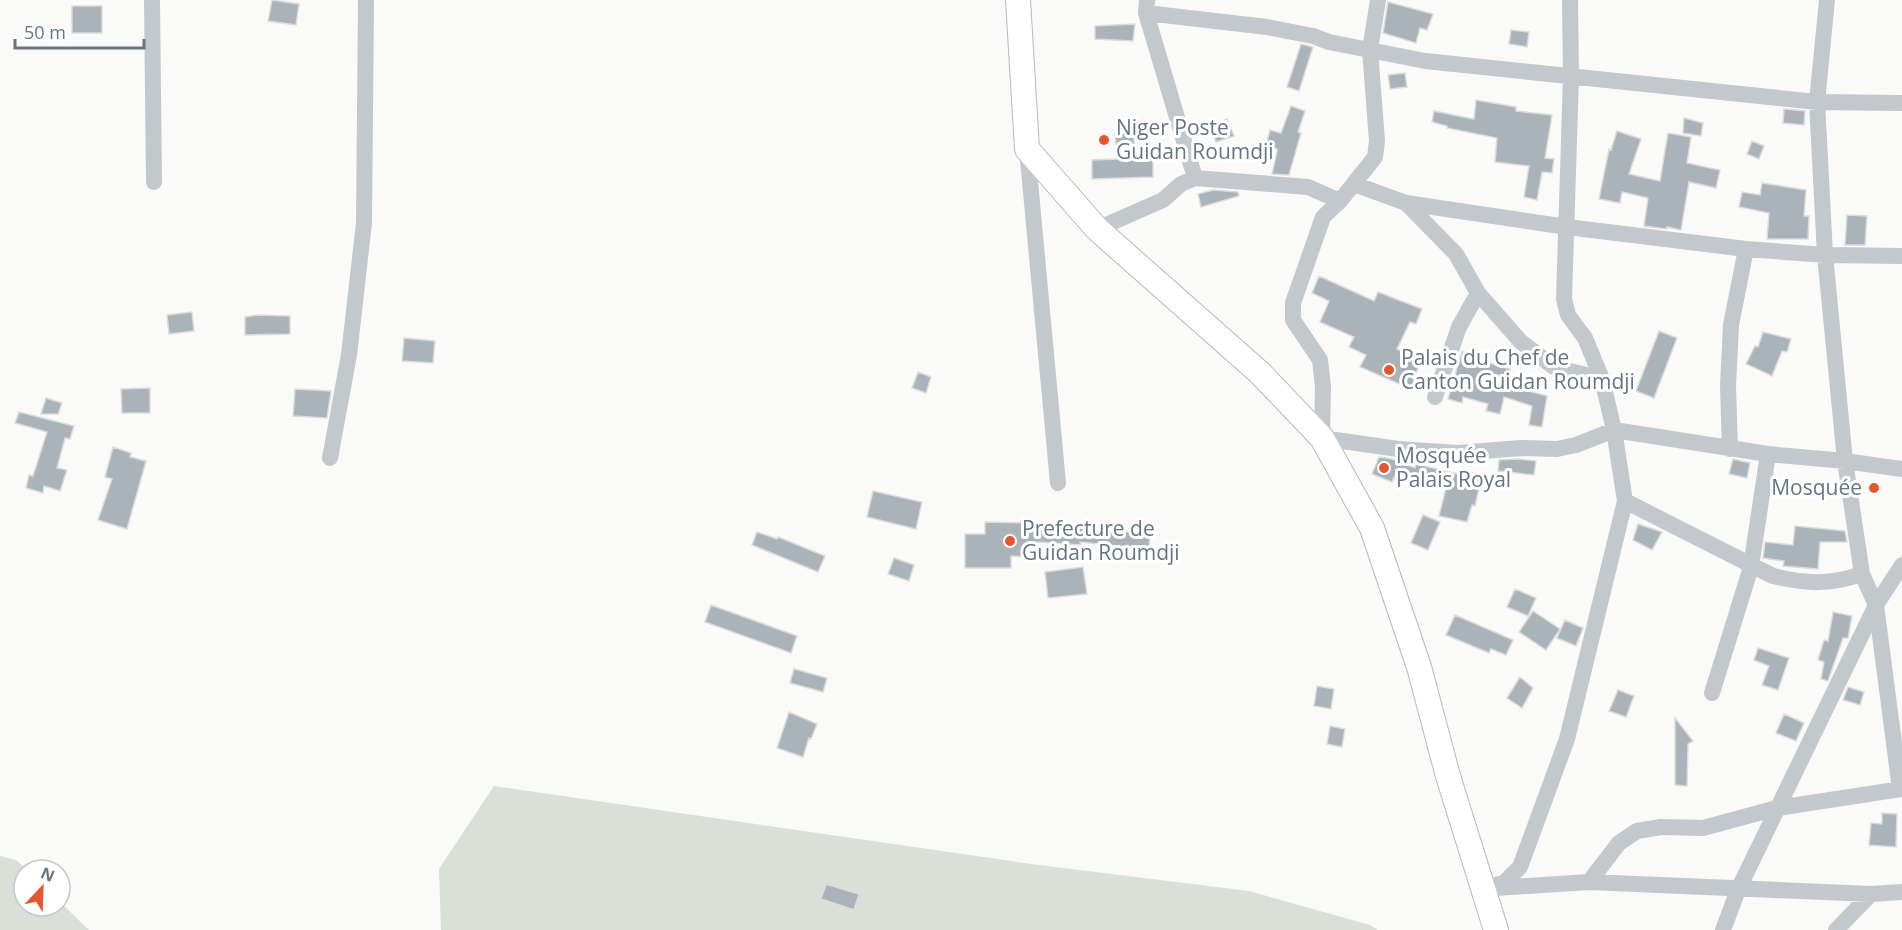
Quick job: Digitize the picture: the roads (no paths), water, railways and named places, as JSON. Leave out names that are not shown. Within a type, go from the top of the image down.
[{"type":"street","points":[[152,0],[154,182]]},
{"type":"street","points":[[330,458],[349,355],[364,223],[366,0]]},
{"type":"street","points":[[1018,0],[1027,149],[1058,483]]},
{"type":"street","points":[[1322,438],[1323,387],[1320,360],[1293,321],[1293,303],[1323,217],[1340,201],[1375,156],[1377,141],[1370,50],[1378,0]]},
{"type":"street","points":[[1483,889],[1505,882],[1520,867],[1563,750],[1625,501],[1614,430],[1602,379],[1584,338],[1568,315],[1564,299],[1571,76],[1570,0]]},
{"type":"street","points":[[1589,882],[1619,843],[1637,831],[1661,827],[1703,828],[1777,808],[1901,789],[1876,605],[1862,574],[1845,461],[1825,255],[1817,102],[1827,0]]},
{"type":"street","points":[[1195,178],[1146,6],[1267,27],[1415,59],[1817,102],[1902,103]]},
{"type":"street","points":[[1027,149],[1097,229],[1260,373],[1322,438],[1372,528],[1419,667],[1448,776],[1496,930]]},
{"type":"street","points":[[1097,229],[1163,200],[1181,184],[1195,178],[1308,187],[1340,201]]},
{"type":"street","points":[[1354,184],[1406,203],[1567,227],[1746,249],[1825,255],[1902,256]]},
{"type":"street","points":[[1406,203],[1456,254],[1478,293],[1521,342],[1554,367],[1602,379]]},
{"type":"street","points":[[1730,449],[1728,386],[1731,325],[1746,249]]},
{"type":"street","points":[[1436,397],[1459,327],[1478,293]]},
{"type":"street","points":[[1322,438],[1398,449],[1458,453],[1521,448],[1557,449],[1576,445],[1614,430],[1730,449],[1845,461],[1902,470]]},
{"type":"street","points":[[1712,693],[1751,567],[1768,454]]},
{"type":"street","points":[[1625,501],[1751,567],[1773,576],[1798,582],[1820,583],[1862,574]]},
{"type":"street","points":[[1723,930],[1738,890],[1876,605],[1902,565]]},
{"type":"street","points":[[1483,889],[1589,882],[1738,890],[1871,894],[1902,892]]},
{"type":"street","points":[[1836,930],[1871,894]]},
{"type":"place","name":"Niger Poste Guidan Roumdji","points":[[1104,140]]},
{"type":"place","name":"Palais du Chef de Canton Guidan Roumdji","points":[[1389,370]]},
{"type":"place","name":"Mosquée Palais Royal","points":[[1384,468]]},
{"type":"place","name":"Mosquée","points":[[1874,488]]},
{"type":"place","name":"Prefecture de Guidan Roumdji","points":[[1010,541]]}]
